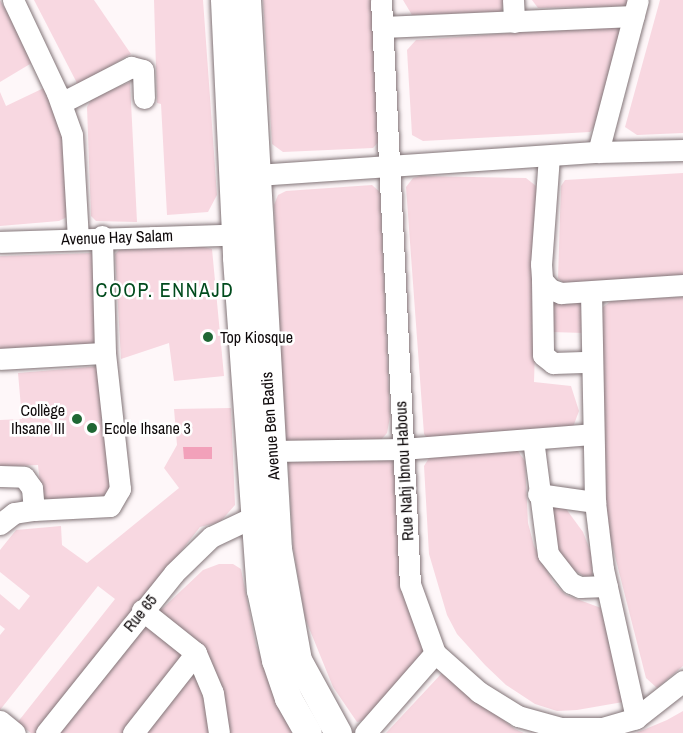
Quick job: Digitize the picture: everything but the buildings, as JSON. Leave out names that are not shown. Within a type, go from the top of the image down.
[{"type":"main road","name":"Avenue Ben Badis","points":[[224,0],[244,176],[255,516],[260,590],[270,639],[288,698],[308,733]]},
{"type":"main road","name":"Avenue Ben Badis","points":[[244,176],[246,0]]},
{"type":"main road","name":"Avenue Ben Badis","points":[[247,234],[272,451],[279,559],[298,660],[338,733]]},
{"type":"street","points":[[13,0],[61,103],[72,135],[78,238]]},
{"type":"street","name":"Rue Nahj Ibnou Habous","points":[[381,0],[410,584],[435,653],[479,692],[518,716],[561,728],[603,728],[636,718],[683,681]]},
{"type":"street","points":[[513,0],[514,22]]},
{"type":"street","points":[[383,27],[514,22],[636,8],[598,152]]},
{"type":"street","points":[[61,103],[130,67],[143,70],[144,98]]},
{"type":"street","points":[[244,176],[598,152],[683,150]]},
{"type":"street","points":[[549,156],[542,280],[543,356],[553,363],[591,362]]},
{"type":"street","name":"Avenue Hay Salam","points":[[0,242],[102,236],[247,234]]},
{"type":"street","points":[[0,524],[14,513],[34,510],[98,509],[110,506],[120,489],[105,353],[102,236]]},
{"type":"street","points":[[542,280],[561,293],[683,285]]},
{"type":"street","points":[[591,292],[591,434],[595,502],[607,586],[636,718]]},
{"type":"street","points":[[0,358],[105,353]]},
{"type":"street","points":[[272,451],[402,449],[591,434]]},
{"type":"street","points":[[533,439],[544,538],[558,570],[580,587],[607,586]]},
{"type":"street","points":[[0,476],[24,477],[32,488],[34,510]]},
{"type":"street","points":[[538,495],[595,502]]},
{"type":"street","name":"Rue 65","points":[[46,733],[142,610],[211,537],[255,516]]},
{"type":"street","points":[[142,610],[196,653],[213,693],[219,733]]},
{"type":"street","points":[[133,733],[196,653]]},
{"type":"street","points":[[365,733],[435,653]]},
{"type":"street","points":[[0,721],[15,733]]},
{"type":"shaded area","points":[[0,0],[35,61],[0,82]]},
{"type":"shaded area","points":[[34,0],[94,0],[131,54],[78,85]]},
{"type":"shaded area","points":[[154,0],[203,0],[217,195],[208,212],[167,215],[161,104],[157,103]]},
{"type":"shaded area","points":[[263,0],[374,0],[381,139],[373,148],[283,152],[272,144]]},
{"type":"shaded area","points":[[403,0],[505,0],[501,12],[412,15]]},
{"type":"shaded area","points":[[532,0],[631,0],[626,6],[538,8]]},
{"type":"shaded area","points":[[660,0],[683,0],[683,133],[637,135],[625,127]]},
{"type":"shaded area","points":[[620,25],[623,27],[594,127],[590,132],[423,141],[412,135],[407,50],[416,40]]},
{"type":"shaded area","points":[[130,82],[137,222],[96,221],[91,216],[87,107],[92,98]]},
{"type":"shaded area","points":[[48,86],[68,139],[67,217],[59,221],[0,226],[0,92],[6,106]]},
{"type":"shaded area","points":[[683,173],[683,278],[565,284],[558,278],[561,186],[565,180]]},
{"type":"shaded area","points":[[421,176],[526,178],[536,186],[540,196],[534,382],[571,386],[579,411],[573,427],[427,438],[424,434],[406,187],[413,178]]},
{"type":"shaded area","points":[[372,185],[380,192],[390,417],[387,433],[380,441],[285,445],[274,205],[278,195],[286,191]]},
{"type":"shaded area","points":[[200,246],[212,249],[224,376],[174,381],[169,343],[121,359],[115,254],[119,250]]},
{"type":"shaded area","points":[[91,253],[95,255],[101,345],[0,352],[0,256]]},
{"type":"shaded area","points":[[683,297],[683,666],[657,688],[646,678],[604,513],[599,310],[614,299]]},
{"type":"shaded area","points":[[552,300],[585,301],[584,333],[551,332]]},
{"type":"shaded area","points":[[101,366],[111,487],[102,499],[42,503],[38,465],[0,467],[0,420],[22,419],[18,373]]},
{"type":"shaded area","points":[[231,408],[235,505],[220,522],[200,527],[40,733],[31,733],[17,723],[115,599],[98,586],[0,710],[0,635],[5,629],[0,625],[0,594],[19,610],[30,596],[0,572],[0,550],[16,530],[61,526],[62,545],[87,563],[179,488],[164,468],[177,445],[174,409]]},
{"type":"shaded area","points":[[183,447],[212,447],[212,459],[184,459]]},
{"type":"shaded area","points":[[517,450],[525,461],[528,523],[534,546],[553,582],[566,595],[601,608],[623,702],[557,711],[535,704],[506,685],[485,665],[457,634],[447,615],[429,554],[424,466],[431,455]]},
{"type":"shaded area","points":[[390,459],[393,461],[425,649],[365,720],[357,722],[333,687],[305,618],[293,547],[288,462]]},
{"type":"shaded area","points":[[561,502],[583,532],[593,558],[592,575],[588,578],[566,566],[555,546],[550,504]]},
{"type":"shaded area","points":[[219,564],[233,564],[241,569],[256,645],[292,733],[57,733],[144,626],[203,570]]},
{"type":"shaded area","points":[[442,673],[515,729],[524,733],[386,733]]},
{"type":"shaded area","points":[[683,711],[683,733],[636,733],[667,720]]},
{"type":"place","name":"Top Kiosque","points":[[208,337]]},
{"type":"place","name":"Collège Ihsane III","points":[[77,419]]},
{"type":"place","name":"Ecole Ihsane 3","points":[[92,428]]},
{"type":"district","name":"COOP. ENNAJD","points":[[165,289]]}]
